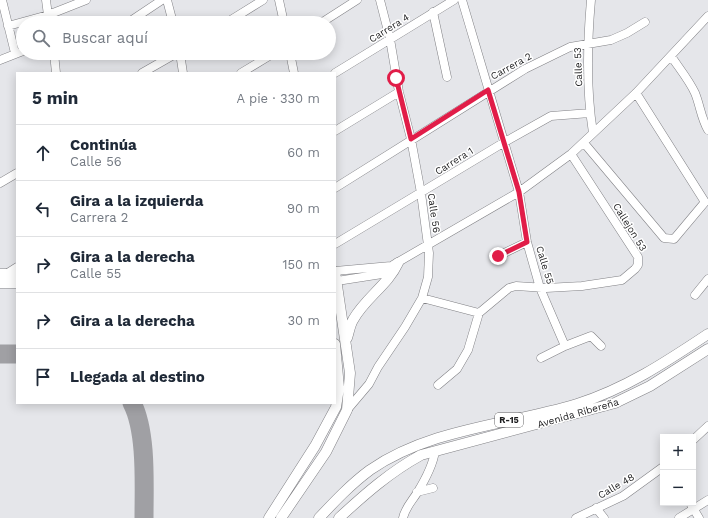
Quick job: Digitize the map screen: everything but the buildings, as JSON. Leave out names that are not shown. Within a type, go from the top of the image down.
[{"type":"main road","points":[[338,345],[365,303],[394,271],[395,264]]},
{"type":"main road","points":[[2,277],[16,274]]},
{"type":"main road","points":[[2,277],[16,283]]},
{"type":"main road","points":[[269,518],[323,433],[336,407],[339,388],[336,299]]},
{"type":"main road","name":"Avenida Ribereña","points":[[319,518],[337,499],[370,471],[410,448],[437,438],[471,429],[577,404],[618,389],[648,374],[708,334]]},
{"type":"main road","points":[[281,518],[326,452],[347,410],[350,374],[338,345]]},
{"type":"main road","name":"Avenida Ribereña","points":[[339,518],[381,480],[399,467],[421,455],[615,403],[650,386],[708,349]]},
{"type":"street","points":[[2,0],[8,26],[16,45]]},
{"type":"street","points":[[46,0],[49,16]]},
{"type":"street","points":[[55,16],[86,0]]},
{"type":"street","points":[[138,16],[162,0]]},
{"type":"street","points":[[167,0],[171,16]]},
{"type":"street","points":[[237,16],[263,0]]},
{"type":"street","points":[[279,0],[282,16]]},
{"type":"street","points":[[332,16],[357,0]]},
{"type":"street","name":"Calle 56","points":[[347,410],[368,384],[422,298],[428,277],[428,245],[421,193],[411,139],[399,92],[390,38],[380,0]]},
{"type":"street","name":"Carrera 4","points":[[336,72],[454,0]]},
{"type":"street","name":"Calle 55","points":[[462,0],[503,143],[519,192],[527,242],[540,288],[565,346]]},
{"type":"street","name":"Calle 53","points":[[591,0],[586,45],[590,112],[593,133]]},
{"type":"street","points":[[433,12],[447,77]]},
{"type":"street","points":[[336,276],[382,274],[395,264],[519,192],[584,143],[636,93],[708,16]]},
{"type":"street","name":"Carrera 2","points":[[336,187],[488,90],[525,69],[570,47],[611,40],[645,22]]},
{"type":"street","points":[[8,26],[16,25]]},
{"type":"street","points":[[0,60],[16,53]]},
{"type":"street","points":[[671,56],[694,90],[699,104],[700,115],[708,130]]},
{"type":"street","points":[[55,60],[56,72]]},
{"type":"street","points":[[144,72],[165,60]]},
{"type":"street","points":[[181,60],[183,72]]},
{"type":"street","points":[[243,72],[262,60]]},
{"type":"street","points":[[291,60],[294,72]]},
{"type":"street","points":[[336,130],[399,92]]},
{"type":"street","points":[[584,143],[664,238],[674,239],[707,202],[636,93]]},
{"type":"street","name":"Carrera 1","points":[[336,243],[503,143],[552,116],[590,112]]},
{"type":"street","name":"Callejon 53","points":[[479,313],[509,288],[522,285],[540,288],[582,286],[622,280],[638,265],[638,257],[571,154]]},
{"type":"street","points":[[0,183],[16,174]]},
{"type":"street","points":[[498,256],[527,242]]},
{"type":"street","points":[[2,277],[16,268]]},
{"type":"street","points":[[695,295],[708,279]]},
{"type":"street","points":[[422,298],[479,313],[468,350],[457,369],[438,386]]},
{"type":"street","points":[[541,358],[565,346],[591,336],[601,346]]},
{"type":"street","points":[[696,437],[708,426]]},
{"type":"street","points":[[403,518],[410,502],[431,466],[435,451]]},
{"type":"street","name":"Calle 48","points":[[576,518],[623,496],[660,469]]},
{"type":"street","points":[[417,492],[434,488]]},
{"type":"street","points":[[696,504],[708,500]]},
{"type":"street","points":[[680,518],[691,506],[699,518]]},
{"type":"street","points":[[596,508],[604,518]]},
{"type":"taxiway","points":[[0,354],[16,354]]},
{"type":"taxiway","points":[[132,404],[140,429],[144,459],[144,518]]},
{"type":"route","points":[[396,78],[411,139],[488,90],[519,192],[527,242],[498,256]]}]
